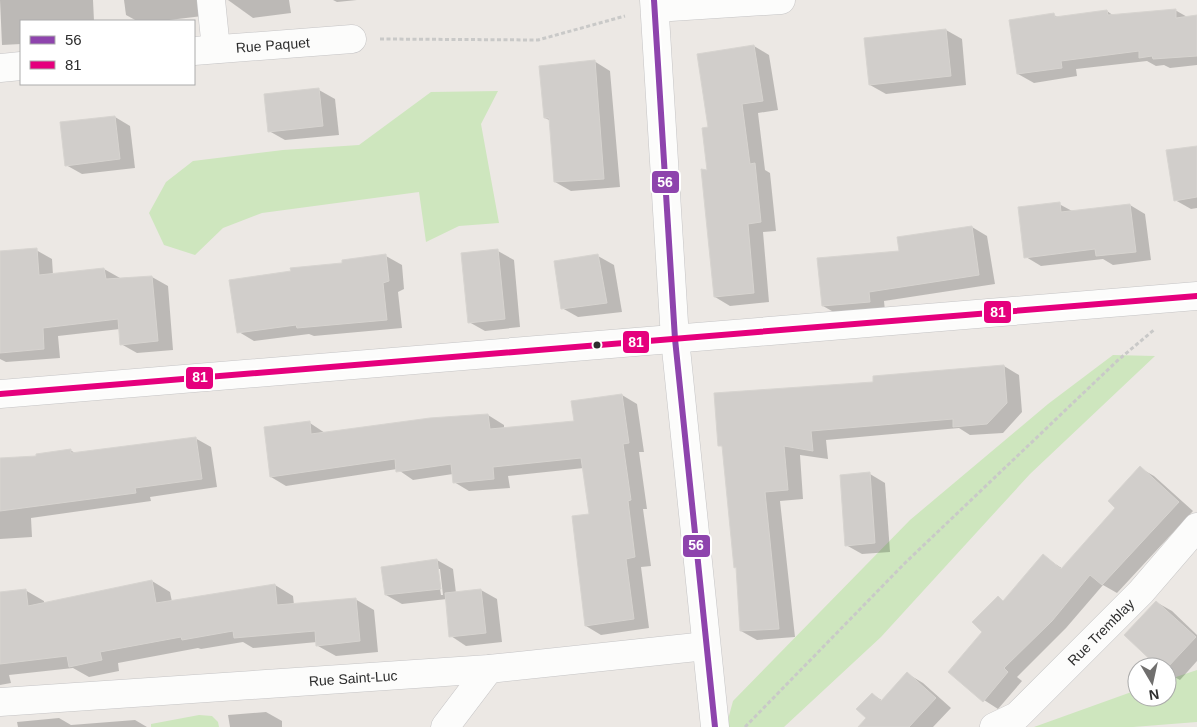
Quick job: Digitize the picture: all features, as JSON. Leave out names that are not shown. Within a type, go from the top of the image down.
[{"type":"street","points":[[205,50],[211,0]]},
{"type":"street","points":[[715,727],[675,338],[654,4],[781,0]]},
{"type":"street","name":"Rue Paquet","points":[[205,50],[352,39]]},
{"type":"street","points":[[0,68],[20,66]]},
{"type":"street","points":[[0,394],[1197,296]]},
{"type":"street","name":"Rue Tremblay","points":[[994,727],[1017,716],[1141,592],[1197,527]]},
{"type":"street","name":"Rue Saint-Luc","points":[[0,702],[489,669],[706,646]]},
{"type":"street","points":[[444,727],[489,669]]},
{"type":"path","points":[[352,39],[538,40],[654,4]]},
{"type":"path","points":[[745,727],[919,549],[1117,361],[1156,327]]},
{"type":"green space","points":[[498,91],[481,124],[499,223],[459,226],[426,242],[419,192],[262,213],[223,228],[195,255],[164,245],[149,213],[166,182],[193,161],[283,150],[359,145],[431,92]]},
{"type":"green space","points":[[1113,355],[1155,356],[1030,474],[881,637],[784,727],[726,727],[733,701],[910,520],[1048,404]]},
{"type":"green space","points":[[1197,670],[1197,722],[1133,727],[1034,727],[1127,694],[1127,707],[1177,707],[1177,677]]},
{"type":"green space","points":[[199,715],[212,716],[218,722],[219,727],[151,727],[151,724]]},
{"type":"building","points":[[1176,9],[1176,18],[1197,15],[1197,56],[1153,59],[1152,56],[1139,58],[1139,51],[1061,61],[1062,68],[1017,74],[1009,20],[1054,13],[1055,17],[1107,10],[1108,15]]},
{"type":"building","points":[[946,29],[951,76],[869,85],[864,38]]},
{"type":"building","points":[[754,45],[763,101],[742,104],[750,164],[755,163],[761,222],[748,224],[754,293],[714,297],[701,169],[707,170],[702,128],[708,127],[697,54]]},
{"type":"building","points":[[595,60],[604,179],[554,182],[549,118],[544,118],[539,66]]},
{"type":"building","points":[[319,88],[323,126],[268,132],[264,94]]},
{"type":"building","points":[[115,116],[120,159],[65,166],[60,122]]},
{"type":"building","points":[[1197,146],[1197,197],[1174,201],[1166,150]]},
{"type":"building","points":[[1060,202],[1061,212],[1130,204],[1136,252],[1096,256],[1095,249],[1024,258],[1018,207]]},
{"type":"building","points":[[972,226],[979,275],[869,292],[870,302],[822,306],[817,258],[899,251],[897,237]]},
{"type":"building","points":[[37,248],[39,275],[104,268],[106,279],[152,276],[158,341],[120,345],[118,319],[43,328],[44,349],[0,353],[0,251]]},
{"type":"building","points":[[498,249],[505,319],[468,323],[461,253]]},
{"type":"building","points":[[386,254],[389,281],[383,283],[387,320],[297,328],[296,325],[237,333],[229,280],[291,271],[290,268],[342,263],[342,260]]},
{"type":"building","points":[[598,254],[607,303],[561,309],[554,261]]},
{"type":"building","points":[[1004,365],[1007,403],[987,424],[953,427],[953,419],[811,431],[813,451],[784,446],[788,490],[765,492],[779,629],[740,631],[736,567],[734,568],[722,446],[718,446],[714,393],[873,382],[873,376]]},
{"type":"building","points":[[622,394],[629,443],[623,444],[631,500],[628,501],[635,557],[626,559],[634,619],[585,626],[572,516],[589,514],[581,458],[493,467],[494,479],[453,483],[451,464],[396,472],[395,459],[270,477],[264,427],[310,421],[311,434],[430,418],[488,414],[490,429],[574,421],[571,401]]},
{"type":"building","points":[[196,437],[202,479],[135,488],[136,493],[0,511],[0,458],[36,456],[36,454],[71,449],[71,453]]},
{"type":"building","points":[[1140,466],[1179,502],[1102,585],[1090,575],[1052,621],[1004,668],[1008,672],[983,702],[948,672],[982,632],[972,622],[998,596],[1003,601],[1043,554],[1061,569],[1115,508],[1108,501]]},
{"type":"building","points":[[870,472],[875,543],[845,546],[840,475]]},
{"type":"building","points":[[437,559],[441,589],[385,595],[381,567]]},
{"type":"building","points":[[152,580],[156,603],[275,584],[277,605],[356,598],[360,641],[316,646],[315,631],[234,638],[233,631],[182,640],[181,637],[100,652],[102,660],[69,667],[67,656],[0,664],[0,592],[26,589],[28,606]]},
{"type":"building","points":[[481,589],[486,633],[449,637],[445,593]]},
{"type":"building","points":[[1156,601],[1196,637],[1177,657],[1147,657],[1124,635]]},
{"type":"building","points":[[907,672],[936,698],[909,727],[858,727],[866,718],[856,709],[872,693],[881,701]]},
{"type":"transit line","name":"56","points":[[654,0],[675,339],[715,727]]},
{"type":"transit line","name":"81","points":[[0,394],[1197,296]]}]
